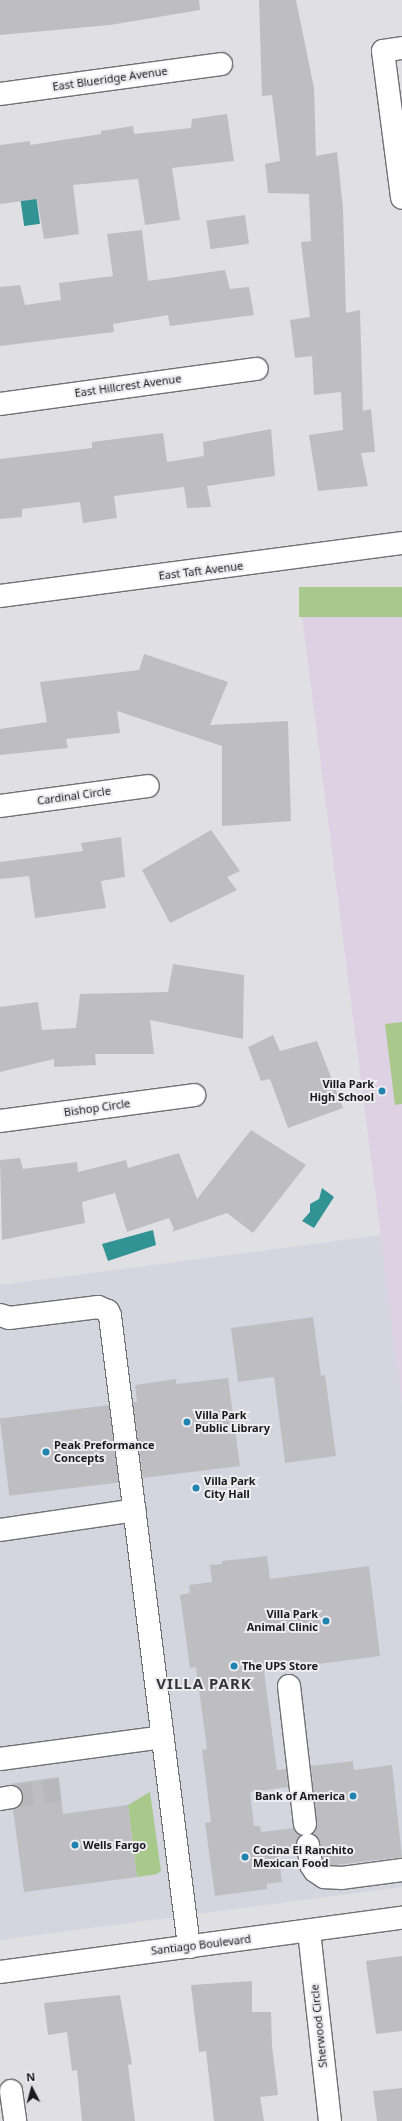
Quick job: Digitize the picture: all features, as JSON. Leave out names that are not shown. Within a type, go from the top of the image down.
[{"type":"street","points":[[392,49],[402,198]]},
{"type":"street","name":"East Blueridge Avenue","points":[[0,94],[221,64]]},
{"type":"street","name":"East Hillcrest Avenue","points":[[0,404],[257,369]]},
{"type":"street","name":"East Taft Avenue","points":[[0,596],[402,543]]},
{"type":"street","name":"Cardinal Circle","points":[[0,806],[148,786]]},
{"type":"street","name":"Bishop Circle","points":[[0,1121],[194,1095]]},
{"type":"street","points":[[0,1315],[8,1318],[89,1307],[98,1307],[108,1311],[135,1510],[189,1947]]},
{"type":"street","points":[[0,1530],[135,1510]]},
{"type":"street","points":[[289,1686],[305,1824]]},
{"type":"street","points":[[0,1759],[163,1737]]},
{"type":"street","points":[[308,1845],[311,1865],[315,1871],[324,1877],[342,1878],[402,1870]]},
{"type":"street","name":"Santiago Boulevard","points":[[0,1972],[402,1918]]},
{"type":"street","name":"Sherwood Circle","points":[[309,1931],[330,2121]]},
{"type":"street","points":[[12,2091],[15,2121]]},
{"type":"shaded area","name":"Villa Park High School","points":[[402,587],[402,1403],[300,601]]},
{"type":"shaded area","points":[[381,1235],[402,1403],[402,1887],[0,1940],[0,1285]]},
{"type":"green space","points":[[299,587],[402,587],[402,617],[299,617]]},
{"type":"green space","points":[[402,1022],[402,1104],[395,1105],[385,1024]]},
{"type":"green space","points":[[150,1792],[161,1871],[157,1874],[137,1877],[128,1805]]},
{"type":"water","points":[[35,188],[40,224],[24,226],[19,190]]},
{"type":"water","points":[[322,1188],[334,1197],[314,1228],[302,1221],[310,1212],[310,1204],[319,1199]]},
{"type":"water","points":[[153,1230],[156,1245],[108,1261],[102,1244]]},
{"type":"building","points":[[0,0],[199,0],[200,10],[110,25],[0,35]]},
{"type":"building","points":[[259,0],[296,0],[314,88],[316,156],[337,152],[343,208],[346,313],[360,310],[363,411],[371,409],[375,452],[361,453],[368,486],[318,491],[309,435],[343,430],[341,392],[314,395],[312,356],[295,358],[290,320],[310,317],[301,242],[311,241],[309,194],[268,193],[265,164],[280,161],[272,95],[262,96]]},
{"type":"building","points":[[227,114],[234,161],[172,168],[180,220],[145,225],[138,179],[73,185],[79,234],[44,239],[37,199],[0,204],[0,145],[30,141],[30,145],[101,134],[101,131],[133,126],[134,134],[191,128],[192,119]]},
{"type":"building","points":[[245,215],[249,244],[210,249],[206,220]]},
{"type":"building","points":[[142,230],[148,281],[225,270],[230,289],[249,287],[254,315],[170,326],[168,315],[113,324],[114,332],[0,346],[0,287],[20,285],[25,305],[61,300],[59,283],[113,276],[107,234]]},
{"type":"building","points":[[271,429],[275,476],[207,486],[211,507],[187,508],[184,487],[114,496],[117,518],[83,523],[80,502],[22,509],[22,517],[0,519],[0,459],[92,448],[92,442],[163,433],[167,462],[204,456],[203,442]]},
{"type":"building","points":[[144,654],[228,682],[210,725],[288,721],[291,821],[222,826],[222,746],[117,711],[120,733],[66,739],[68,748],[0,755],[0,729],[47,722],[40,682],[139,670]]},
{"type":"building","points":[[211,830],[240,871],[227,877],[237,890],[170,923],[142,870]]},
{"type":"building","points":[[121,837],[125,877],[101,881],[106,908],[35,918],[29,876],[0,879],[0,862],[83,851],[81,843]]},
{"type":"building","points":[[173,964],[244,975],[243,1039],[150,1020],[154,1054],[95,1054],[96,1065],[54,1067],[54,1059],[0,1072],[0,1007],[38,1002],[42,1030],[76,1028],[80,994],[168,992]]},
{"type":"building","points":[[273,1035],[280,1051],[317,1041],[343,1108],[288,1128],[270,1079],[261,1081],[248,1047]]},
{"type":"building","points":[[251,1130],[306,1165],[253,1233],[227,1213],[172,1232],[174,1229],[169,1218],[127,1232],[115,1193],[82,1202],[85,1223],[2,1240],[0,1160],[20,1158],[23,1169],[77,1162],[78,1172],[126,1160],[128,1168],[179,1153],[197,1199]]},
{"type":"building","points":[[313,1317],[321,1376],[325,1375],[336,1456],[285,1463],[274,1377],[238,1382],[231,1328]]},
{"type":"building","name":"Villa Park Public Library","points":[[228,1378],[240,1466],[143,1478],[133,1402],[137,1402],[135,1385],[176,1379],[176,1384]]},
{"type":"building","points":[[109,1405],[119,1482],[9,1496],[0,1418]]},
{"type":"building","points":[[267,1556],[270,1579],[369,1566],[380,1656],[264,1671],[277,1770],[286,1769],[288,1787],[250,1792],[254,1826],[260,1826],[261,1832],[294,1828],[300,1835],[296,1846],[278,1848],[282,1882],[267,1884],[267,1889],[215,1896],[205,1823],[211,1822],[202,1750],[207,1749],[196,1667],[190,1668],[180,1595],[190,1593],[189,1585],[212,1582],[210,1565],[222,1564],[222,1561]]},
{"type":"building","name":"Bank of America","points":[[353,1761],[354,1770],[392,1765],[402,1857],[336,1865],[328,1865],[323,1860],[320,1843],[313,1834],[317,1823],[311,1766]]},
{"type":"building","name":"Wells Fargo","points":[[59,1777],[63,1814],[128,1805],[137,1877],[24,1892],[13,1809],[19,1806],[23,1795],[20,1789],[9,1784]]},
{"type":"building","points":[[402,1956],[402,2031],[376,2034],[366,1961]]},
{"type":"building","points":[[252,1981],[252,2012],[271,2012],[272,2046],[278,2095],[260,2097],[264,2121],[214,2121],[206,2051],[199,2052],[191,1985]]},
{"type":"building","points":[[120,1995],[132,2064],[128,2065],[135,2121],[82,2121],[77,2070],[72,2071],[67,2032],[48,2035],[44,2003]]},
{"type":"building","points":[[402,2088],[402,2121],[377,2121],[373,2091]]},
{"type":"tunnel","points":[[11,1797],[60,1790]]},
{"type":"place","name":"Villa Park High School","points":[[382,1091]]},
{"type":"place","name":"Villa Park Public Library","points":[[187,1422]]},
{"type":"place","name":"Peak Preformance Concepts","points":[[46,1452]]},
{"type":"place","name":"Villa Park City Hall","points":[[196,1488]]},
{"type":"place","name":"Villa Park Animal Clinic","points":[[326,1621]]},
{"type":"place","name":"The UPS Store","points":[[234,1666]]},
{"type":"place","name":"Bank of America","points":[[353,1796]]},
{"type":"place","name":"Wells Fargo","points":[[75,1845]]},
{"type":"place","name":"Cocina El Ranchito Mexican Food","points":[[245,1857]]},
{"type":"district","name":"VILLA PARK","points":[[204,1684]]}]
